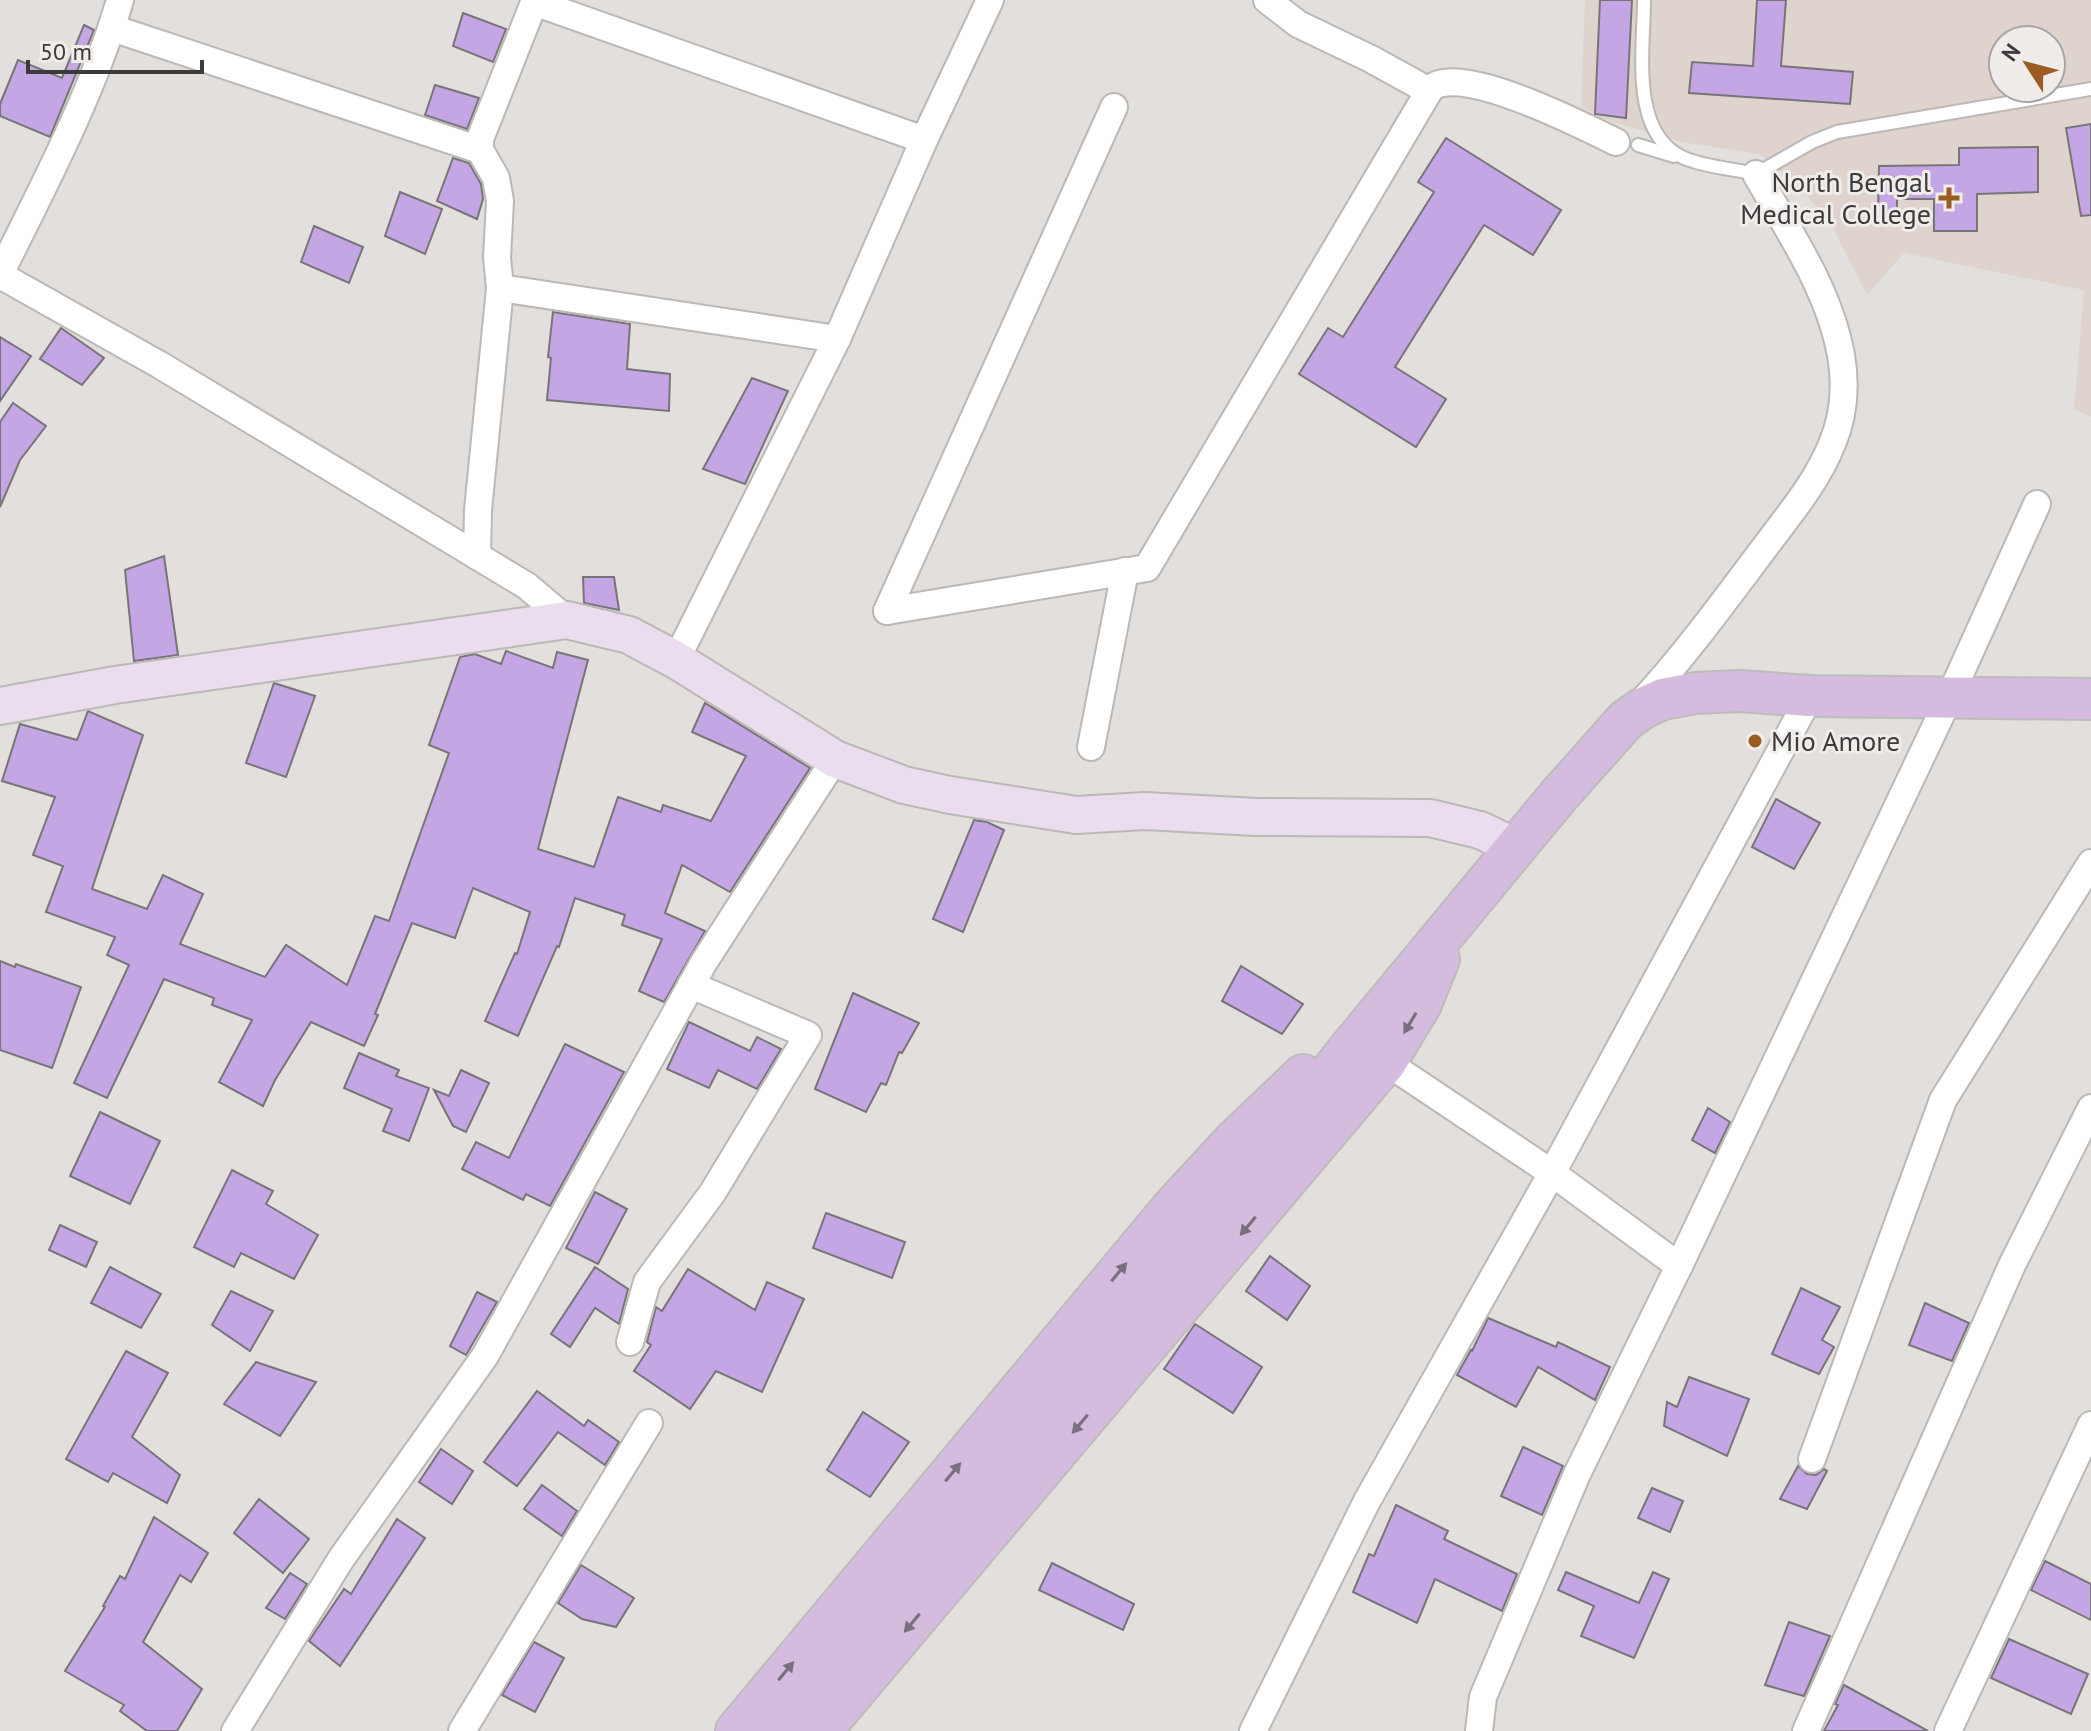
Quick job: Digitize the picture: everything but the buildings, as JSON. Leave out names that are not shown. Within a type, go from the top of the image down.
[{"type":"main road","points":[[783,1731],[1283,1133],[1516,847],[1626,720],[1663,699],[1695,693],[1739,691],[1810,696],[2091,699]]},
{"type":"main road","points":[[821,1731],[1386,1062],[1421,1004],[1451,926]]},
{"type":"main road","points":[[736,1731],[1172,1208],[1285,1091],[1314,1065],[1349,1049]]},
{"type":"street","points":[[120,0],[112,28],[58,156],[0,275],[160,365],[527,586],[567,620]]},
{"type":"street","points":[[676,660],[837,339],[924,140],[990,0]]},
{"type":"street","points":[[1267,0],[1298,24],[1429,91]]},
{"type":"street","points":[[477,556],[478,510],[500,288],[497,258],[500,201],[496,178],[480,150],[480,139],[535,1],[924,140]]},
{"type":"street","points":[[112,28],[480,150]]},
{"type":"street","points":[[1114,107],[887,611],[1147,568],[1433,86],[1455,82],[1496,91],[1627,143]]},
{"type":"street","points":[[1626,720],[1677,663],[1804,496],[1833,444],[1841,419],[1844,390],[1841,356],[1825,296],[1756,174]]},
{"type":"street","points":[[500,288],[837,339]]},
{"type":"street","points":[[1479,1731],[1483,1697],[1571,1488],[1950,696],[2037,504]]},
{"type":"street","points":[[1091,747],[1125,571]]},
{"type":"street","points":[[0,706],[159,679],[567,620],[629,635],[676,660],[835,759],[904,785],[1061,813],[1091,815],[1145,811],[1256,817],[1430,818],[1480,830],[1516,847]]},
{"type":"street","points":[[1253,1731],[1367,1501],[1552,1173],[1810,696]]},
{"type":"street","points":[[235,1731],[341,1559],[485,1356],[691,985],[835,759]]},
{"type":"street","points":[[1812,1459],[1943,1100],[2091,863]]},
{"type":"street","points":[[630,1342],[647,1282],[713,1192],[808,1035],[691,985]]},
{"type":"street","points":[[1386,1062],[1552,1173],[1679,1266]]},
{"type":"street","points":[[1806,1731],[2012,1265],[2091,1108]]},
{"type":"street","points":[[462,1731],[649,1423]]},
{"type":"street","points":[[1948,1731],[2091,1425]]},
{"type":"lane","points":[[1644,0],[1644,93],[1647,116],[1658,137],[1685,159]]},
{"type":"lane","points":[[1627,143],[1756,174],[1812,142],[1837,132],[2091,89]]},
{"type":"shaded area","name":"North Bengal Medical College","points":[[1585,0],[2091,0],[2091,417],[2074,409],[2084,290],[1904,253],[1867,295],[1828,218],[1788,177],[1759,154],[1682,142],[1600,118],[1581,106]]},
{"type":"place","name":"North Bengal Medical College","points":[[1949,198]]},
{"type":"place","name":"Mio Amore","points":[[1755,741]]}]
